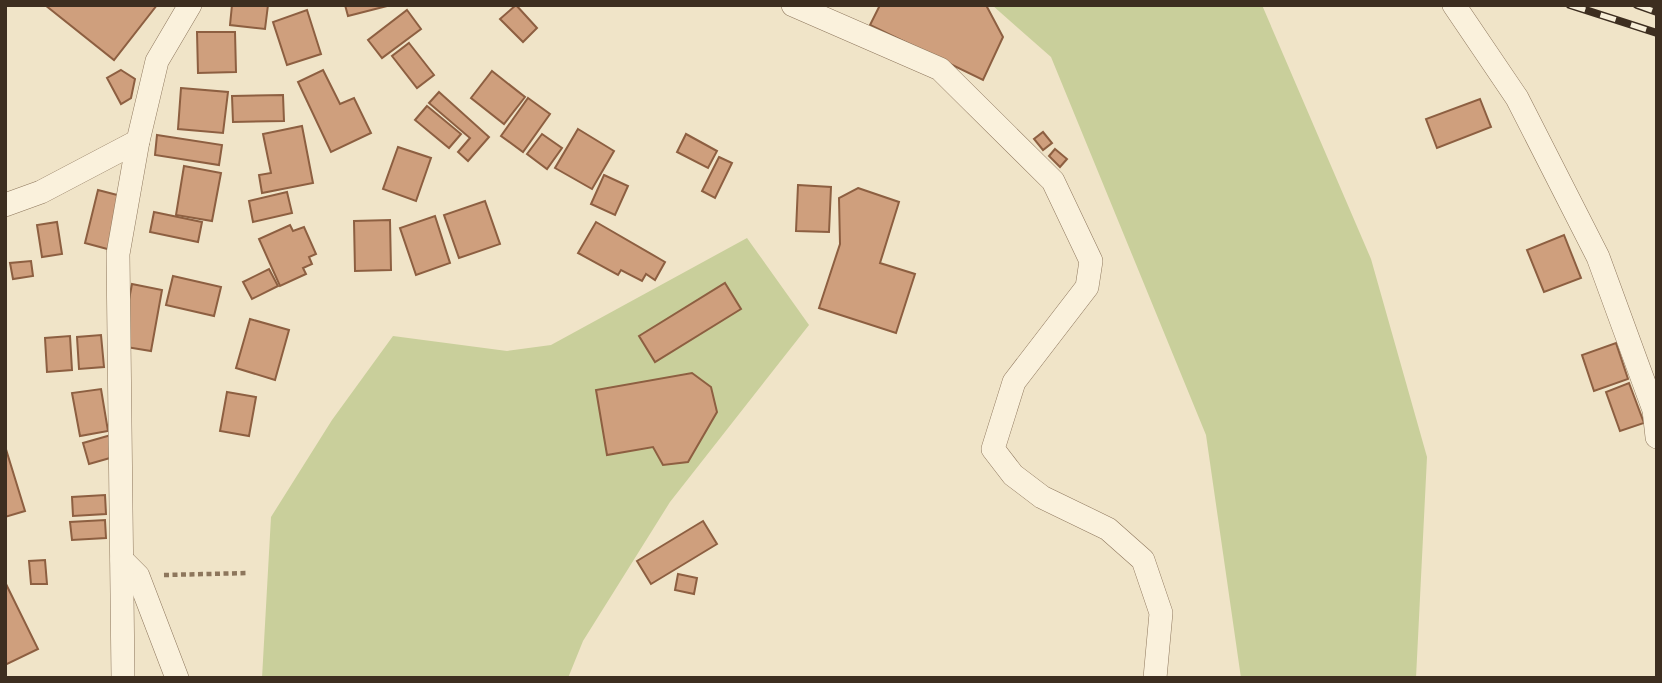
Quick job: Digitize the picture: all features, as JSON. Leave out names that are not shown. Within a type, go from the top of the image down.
[{"type":"street","points":[[123,678],[130,568],[118,254],[138,141],[157,61],[190,5]]},
{"type":"street","points":[[793,5],[940,69],[1053,181],[1091,261],[1087,287],[1014,382],[993,449],[1013,475],[1042,497],[1108,529],[1143,560],[1161,613],[1156,678]]},
{"type":"street","points":[[1454,5],[1517,98],[1598,257],[1656,409],[1657,437]]},
{"type":"street","points":[[5,205],[41,192],[138,141]]},
{"type":"street","points":[[130,568],[177,678]]},
{"type":"path","points":[[130,568],[249,573]]},
{"type":"green space","points":[[992,5],[1262,5],[1371,259],[1427,457],[1416,678],[1241,678],[1206,435],[1051,57]]},
{"type":"green space","points":[[747,238],[809,325],[670,502],[583,641],[568,678],[262,678],[271,517],[332,420],[393,336],[507,351],[551,345]]},
{"type":"building","points":[[45,5],[157,5],[114,60]]},
{"type":"building","points":[[232,5],[268,5],[265,29],[230,25]]},
{"type":"building","points":[[345,5],[391,5],[348,16]]},
{"type":"building","points":[[516,5],[537,28],[523,42],[500,19]]},
{"type":"building","points":[[880,5],[986,5],[1003,37],[983,80],[870,25]]},
{"type":"building","points":[[307,10],[321,54],[287,65],[273,22]]},
{"type":"building","points":[[407,10],[421,29],[382,58],[368,40]]},
{"type":"building","points":[[197,32],[235,32],[236,72],[198,73]]},
{"type":"building","points":[[409,43],[434,75],[417,88],[392,56]]},
{"type":"building","points":[[121,70],[135,79],[131,98],[121,104],[107,78]]},
{"type":"building","points":[[323,70],[340,104],[354,98],[371,133],[331,152],[298,82]]},
{"type":"building","points":[[492,71],[525,97],[504,124],[471,98]]},
{"type":"building","points":[[181,88],[228,92],[223,133],[178,129]]},
{"type":"building","points":[[439,92],[489,137],[468,161],[458,152],[470,138],[429,103]]},
{"type":"building","points":[[283,95],[284,121],[233,122],[232,96]]},
{"type":"building","points":[[528,98],[550,114],[523,152],[501,136]]},
{"type":"building","points":[[1480,99],[1491,127],[1437,148],[1426,119]]},
{"type":"building","points":[[427,106],[461,134],[449,148],[415,120]]},
{"type":"building","points":[[302,126],[313,183],[262,193],[259,175],[271,173],[263,134]]},
{"type":"building","points":[[578,129],[614,151],[592,189],[555,168]]},
{"type":"building","points":[[1043,132],[1052,143],[1043,150],[1034,139]]},
{"type":"building","points":[[542,134],[562,148],[547,169],[527,154]]},
{"type":"building","points":[[686,134],[717,151],[708,168],[677,152]]},
{"type":"building","points":[[157,135],[222,145],[219,165],[155,155]]},
{"type":"building","points":[[398,147],[431,158],[416,201],[383,189]]},
{"type":"building","points":[[1055,149],[1067,159],[1060,167],[1049,156]]},
{"type":"building","points":[[719,157],[732,163],[715,198],[702,191]]},
{"type":"building","points":[[184,166],[221,173],[212,221],[176,215]]},
{"type":"building","points":[[604,175],[628,186],[615,215],[591,204]]},
{"type":"building","points":[[798,185],[831,187],[829,232],[796,231]]},
{"type":"building","points":[[858,188],[899,202],[880,263],[915,274],[896,333],[819,308],[840,244],[839,198]]},
{"type":"building","points":[[98,190],[125,197],[111,250],[85,243]]},
{"type":"building","points":[[287,192],[292,213],[253,222],[249,201]]},
{"type":"building","points":[[485,201],[500,244],[459,258],[444,215]]},
{"type":"building","points":[[154,212],[202,222],[198,242],[150,232]]},
{"type":"building","points":[[435,216],[450,263],[416,275],[400,228]]},
{"type":"building","points":[[390,220],[391,270],[355,271],[354,221]]},
{"type":"building","points":[[57,222],[62,254],[42,257],[37,225]]},
{"type":"building","points":[[596,222],[665,262],[655,280],[646,274],[642,281],[621,270],[618,275],[578,253]]},
{"type":"building","points":[[290,225],[293,231],[304,227],[316,254],[309,257],[312,264],[303,268],[306,274],[280,286],[259,239]]},
{"type":"building","points":[[1564,235],[1581,278],[1544,292],[1527,250]]},
{"type":"building","points":[[31,261],[33,276],[13,279],[10,263]]},
{"type":"building","points":[[269,269],[278,286],[252,299],[243,282]]},
{"type":"building","points":[[173,276],[221,287],[214,316],[166,305]]},
{"type":"building","points":[[725,283],[741,309],[655,362],[639,336]]},
{"type":"building","points":[[132,284],[162,290],[151,351],[120,346]]},
{"type":"building","points":[[250,319],[289,330],[275,380],[236,368]]},
{"type":"building","points":[[101,335],[104,367],[79,369],[77,337]]},
{"type":"building","points":[[70,336],[72,370],[47,372],[45,338]]},
{"type":"building","points":[[1616,343],[1628,379],[1594,391],[1582,355]]},
{"type":"building","points":[[692,373],[711,387],[717,412],[688,462],[663,465],[653,447],[607,455],[596,390]]},
{"type":"building","points":[[1629,383],[1644,423],[1620,431],[1606,392]]},
{"type":"building","points":[[101,389],[108,431],[80,436],[72,393]]},
{"type":"building","points":[[227,392],[256,397],[249,436],[220,431]]},
{"type":"building","points":[[111,435],[117,456],[89,464],[83,443]]},
{"type":"building","points":[[5,446],[25,511],[5,517]]},
{"type":"building","points":[[105,495],[106,514],[73,516],[72,497]]},
{"type":"building","points":[[105,520],[106,538],[72,540],[70,522]]},
{"type":"building","points":[[703,521],[717,544],[651,584],[637,561]]},
{"type":"building","points":[[45,560],[47,584],[31,584],[29,561]]},
{"type":"building","points":[[678,574],[697,578],[694,594],[675,590]]},
{"type":"building","points":[[5,582],[38,649],[5,665]]},
{"type":"railway","points":[[1570,5],[1657,33]]},
{"type":"railway","points":[[1637,5],[1657,12]]}]
